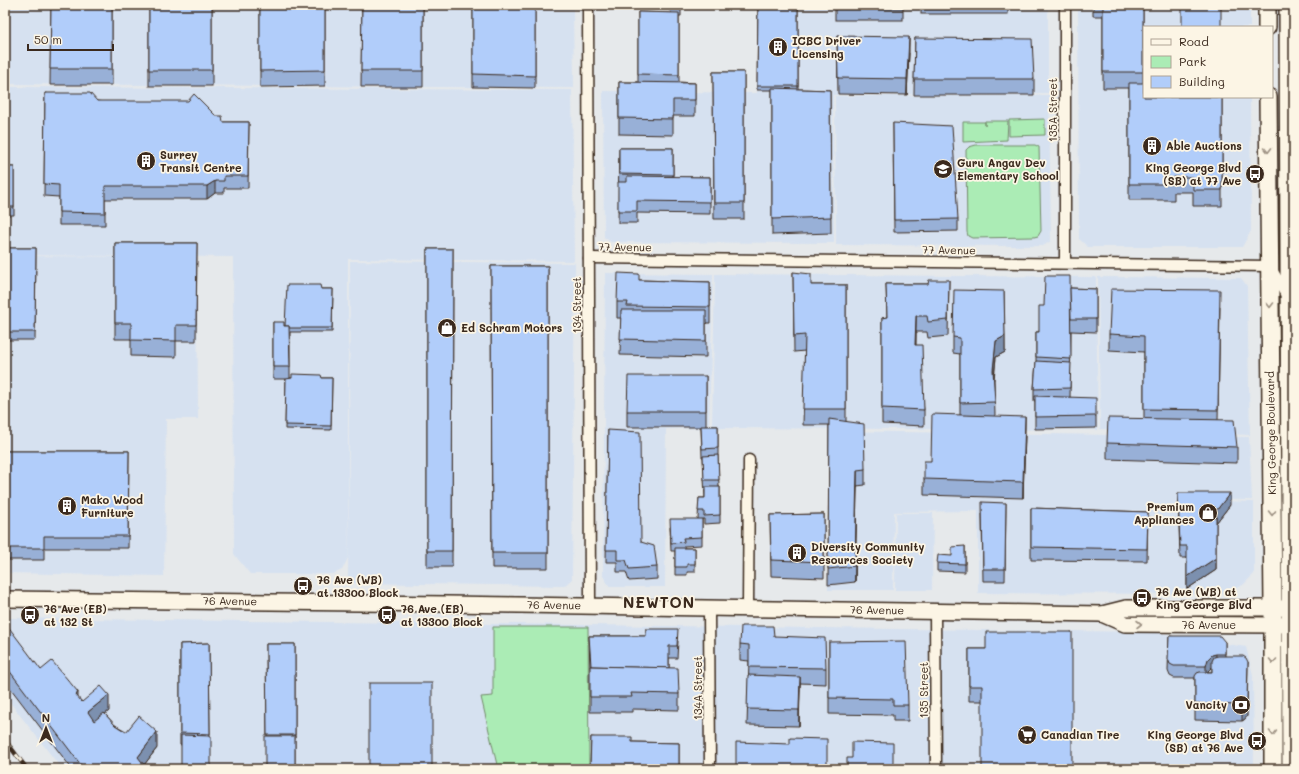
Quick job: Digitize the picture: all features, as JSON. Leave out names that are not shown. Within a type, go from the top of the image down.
[{"type":"main road","points":[[1267,5],[1267,26]]},
{"type":"main road","name":"King George Boulevard","points":[[1273,769],[1286,616],[1289,300],[1288,5]]},
{"type":"main road","name":"King George Boulevard","points":[[1268,98],[1270,266],[1286,616],[1292,668],[1291,769]]},
{"type":"main road","name":"76 Avenue","points":[[5,598],[1102,614],[1126,608],[1286,616]]},
{"type":"street","name":"134 Street","points":[[588,5],[590,606]]},
{"type":"street","name":"135A Street","points":[[1065,5],[1065,263]]},
{"type":"street","name":"77 Avenue","points":[[589,258],[1270,266]]},
{"type":"street","points":[[1270,266],[1289,300]]},
{"type":"street","points":[[748,608],[749,460]]},
{"type":"street","name":"134A Street","points":[[709,608],[710,769]]},
{"type":"street","name":"135 Street","points":[[935,611],[936,769]]},
{"type":"shaded area","points":[[5,5],[573,5],[574,88],[5,84]]},
{"type":"shaded area","points":[[758,5],[1048,5],[1048,93],[833,95],[834,243],[611,242],[604,237],[603,91],[757,93]]},
{"type":"shaded area","points":[[1078,5],[1250,5],[1250,26],[1143,26],[1143,98],[1250,98],[1251,231],[1242,247],[1088,247],[1079,239]]},
{"type":"shaded area","name":"Surrey Transit Centre","points":[[5,87],[572,90],[574,261],[348,259],[348,558],[342,570],[333,574],[250,574],[234,554],[233,257],[5,255]]},
{"type":"shaded area","name":"Guru Angav Dev Elementary School","points":[[1049,95],[1051,241],[1043,246],[836,245],[835,96]]},
{"type":"shaded area","points":[[5,256],[197,257],[198,419],[166,419],[164,576],[5,573]]},
{"type":"shaded area","points":[[350,261],[575,263],[572,579],[564,586],[348,583]]},
{"type":"shaded area","points":[[605,273],[713,274],[709,428],[666,429],[665,587],[610,587],[603,576]]},
{"type":"shaded area","points":[[715,274],[1096,277],[1098,430],[712,428]]},
{"type":"shaded area","points":[[1098,277],[1241,278],[1247,286],[1250,435],[1100,429]]},
{"type":"shaded area","points":[[828,431],[1249,437],[1252,500],[1178,499],[1173,510],[1114,511],[1175,511],[1179,500],[1254,502],[1254,574],[1243,585],[1223,594],[978,593],[978,511],[894,512],[893,590],[828,590]]},
{"type":"shaded area","points":[[896,513],[933,513],[932,590],[895,590]]},
{"type":"shaded area","points":[[5,618],[1151,632],[1246,647],[1253,675],[1254,769],[62,769],[5,696]]},
{"type":"green space","points":[[1045,119],[1045,135],[1009,136],[1009,120]]},
{"type":"green space","points":[[1008,121],[1007,140],[963,142],[963,122]]},
{"type":"green space","points":[[976,145],[1035,145],[1039,147],[1041,231],[1038,236],[972,238],[968,236],[966,150],[969,147]]},
{"type":"green space","points":[[493,627],[588,627],[589,769],[498,769],[481,697],[493,696]]},
{"type":"building","points":[[51,5],[112,5],[112,69],[50,69]]},
{"type":"building","points":[[149,5],[212,5],[212,70],[149,70]]},
{"type":"building","points":[[260,5],[325,5],[325,70],[260,71]]},
{"type":"building","points":[[362,5],[423,5],[423,71],[361,71]]},
{"type":"building","points":[[473,5],[535,5],[535,76],[473,74]]},
{"type":"building","name":"ICBC Driver Licensing","points":[[758,5],[798,5],[798,86],[757,86]]},
{"type":"building","points":[[835,5],[903,5],[903,8],[835,8]]},
{"type":"building","points":[[1103,5],[1143,5],[1143,72],[1103,72]]},
{"type":"building","points":[[1182,5],[1221,5],[1221,26],[1182,26]]},
{"type":"building","points":[[638,12],[679,13],[679,75],[638,74]]},
{"type":"building","points":[[837,36],[909,37],[907,79],[838,78]]},
{"type":"building","points":[[915,38],[1032,39],[1034,79],[914,79]]},
{"type":"building","points":[[713,72],[744,72],[744,203],[714,203]]},
{"type":"building","points":[[619,82],[695,83],[695,100],[673,100],[673,119],[619,118]]},
{"type":"building","points":[[1129,83],[1143,83],[1143,98],[1222,98],[1222,190],[1193,190],[1193,177],[1174,177],[1174,184],[1129,184]]},
{"type":"building","points":[[772,88],[830,90],[831,217],[772,219]]},
{"type":"building","name":"Surrey Transit Centre","points":[[45,93],[90,93],[97,101],[188,101],[194,94],[216,116],[222,116],[223,122],[249,122],[248,176],[224,176],[224,181],[215,181],[207,186],[105,186],[105,213],[59,212],[59,185],[44,184]]},
{"type":"building","points":[[893,123],[952,126],[958,219],[894,220]]},
{"type":"building","points":[[619,148],[673,148],[673,175],[619,174]]},
{"type":"building","points":[[5,167],[14,167],[14,207],[7,207],[7,213],[5,213]]},
{"type":"building","points":[[627,176],[710,177],[710,202],[637,201],[637,211],[618,211],[618,182],[627,182]]},
{"type":"building","points":[[115,243],[197,243],[196,325],[176,325],[176,341],[131,340],[131,323],[115,323]]},
{"type":"building","points":[[5,248],[36,248],[35,332],[5,332]]},
{"type":"building","points":[[427,249],[453,249],[452,551],[427,551]]},
{"type":"building","points":[[491,266],[548,266],[548,553],[492,553]]},
{"type":"building","points":[[793,272],[811,274],[811,285],[846,285],[846,409],[803,409],[805,335],[794,336]]},
{"type":"building","points":[[618,273],[639,274],[639,280],[710,282],[710,307],[627,306],[628,302],[617,302]]},
{"type":"building","points":[[1045,276],[1070,276],[1071,359],[1036,357],[1036,332],[1039,332],[1039,306],[1044,306]]},
{"type":"building","points":[[929,280],[949,280],[948,320],[928,322],[927,316],[916,316],[915,345],[922,345],[924,410],[882,408],[882,318],[887,317],[886,284],[928,284]]},
{"type":"building","points":[[287,285],[320,285],[321,289],[333,289],[332,328],[289,328],[289,326],[285,326]]},
{"type":"building","points":[[1070,288],[1096,289],[1096,319],[1071,319]]},
{"type":"building","points":[[1111,289],[1220,290],[1218,410],[1144,409],[1144,336],[1109,334]]},
{"type":"building","points":[[954,290],[1004,291],[1005,336],[996,341],[993,370],[995,402],[960,403],[960,338],[953,337]]},
{"type":"building","points":[[621,310],[706,310],[706,341],[620,339]]},
{"type":"building","points":[[273,322],[284,322],[284,326],[289,326],[290,367],[273,367]]},
{"type":"building","points":[[1036,361],[1071,363],[1070,388],[1034,389]]},
{"type":"building","points":[[292,374],[321,375],[322,378],[332,378],[331,426],[285,425],[286,379],[292,378]]},
{"type":"building","points":[[628,376],[706,376],[706,411],[627,411]]},
{"type":"building","points":[[1035,396],[1096,398],[1096,416],[1035,417]]},
{"type":"building","points":[[932,414],[1025,417],[1023,482],[924,479],[924,461],[931,461]]},
{"type":"building","points":[[1108,418],[1234,420],[1237,447],[1107,443]]},
{"type":"building","points":[[829,419],[864,424],[865,469],[857,470],[855,566],[828,569]]},
{"type":"building","points":[[701,426],[718,426],[718,448],[702,449]]},
{"type":"building","points":[[608,430],[640,432],[641,542],[654,546],[657,567],[629,569],[626,560],[617,560],[617,550],[606,550]]},
{"type":"building","name":"Mako Wood Furniture","points":[[5,451],[129,451],[128,536],[44,536],[44,548],[5,548]]},
{"type":"building","points":[[718,455],[719,480],[704,480],[703,456]]},
{"type":"building","points":[[705,487],[720,487],[720,515],[704,516],[704,511],[698,511],[699,498],[705,498]]},
{"type":"building","points":[[1178,493],[1230,493],[1216,511],[1216,558],[1187,577],[1187,546],[1180,546]]},
{"type":"building","points":[[982,502],[1006,503],[1005,569],[983,569]]},
{"type":"building","points":[[1031,508],[1148,512],[1147,549],[1031,547]]},
{"type":"building","name":"Diversity Community Resources Society","points":[[824,514],[824,562],[771,560],[770,515]]},
{"type":"building","points":[[670,519],[702,519],[702,537],[683,538],[684,542],[671,543]]},
{"type":"building","points":[[965,546],[965,564],[937,563],[938,555],[952,556],[952,547]]},
{"type":"building","points":[[675,548],[695,548],[695,564],[687,564],[687,567],[675,567]]},
{"type":"building","points":[[741,626],[773,626],[774,636],[825,638],[826,668],[749,667],[749,645],[740,644]]},
{"type":"building","points":[[10,629],[41,670],[52,661],[78,692],[76,695],[82,702],[101,686],[109,695],[88,712],[94,721],[104,713],[115,725],[126,732],[139,716],[157,732],[138,757],[145,766],[142,769],[84,769],[5,665],[5,633]]},
{"type":"building","points":[[646,629],[678,629],[677,646],[669,646],[669,668],[591,666],[589,636],[646,636]]},
{"type":"building","name":"Canadian Tire","points":[[986,632],[1072,632],[1072,769],[982,769],[982,686],[969,686],[969,649],[986,649]]},
{"type":"building","points":[[1169,636],[1220,636],[1225,642],[1225,654],[1212,655],[1208,659],[1206,666],[1174,666],[1170,664],[1168,659]]},
{"type":"building","points":[[906,641],[908,705],[893,705],[893,699],[829,698],[829,642]]},
{"type":"building","points":[[209,643],[210,734],[180,733],[180,644]]},
{"type":"building","points":[[266,644],[295,644],[295,735],[267,735]]},
{"type":"building","points":[[1243,656],[1248,662],[1247,700],[1242,705],[1195,704],[1195,676],[1200,672],[1212,672],[1212,661],[1214,657]]},
{"type":"building","points":[[590,666],[678,668],[679,694],[631,693],[632,697],[590,697]]},
{"type":"building","points":[[748,675],[800,677],[799,710],[747,709]]},
{"type":"building","points":[[369,683],[432,683],[432,769],[369,769]]},
{"type":"building","points":[[181,735],[211,736],[211,769],[181,769]]},
{"type":"building","points":[[265,736],[295,736],[295,769],[265,769]]},
{"type":"building","points":[[591,737],[632,737],[632,742],[679,743],[679,768],[590,767]]},
{"type":"building","points":[[790,738],[827,739],[827,769],[736,769],[736,742],[790,744]]},
{"type":"building","points":[[852,742],[893,743],[893,769],[847,769],[847,758],[852,758]]},
{"type":"railway","points":[[5,740],[27,769]]},
{"type":"place","name":"ICBC Driver Licensing","points":[[778,47]]},
{"type":"place","name":"Able Auctions","points":[[1152,146]]},
{"type":"place","name":"Surrey Transit Centre","points":[[146,161]]},
{"type":"place","name":"Guru Angav Dev Elementary School","points":[[943,169]]},
{"type":"place","name":"King George Blvd (SB) at 77 Ave","points":[[1255,174]]},
{"type":"place","name":"Ed Schram Motors","points":[[447,328]]},
{"type":"place","name":"Mako Wood Furniture","points":[[67,506]]},
{"type":"place","name":"Premium Appliances","points":[[1208,513]]},
{"type":"place","name":"Diversity Community Resources Society","points":[[797,553]]},
{"type":"place","name":"76 Ave (WB) at 13300 Block","points":[[303,586]]},
{"type":"place","name":"76 Ave (WB) at King George Blvd","points":[[1142,598]]},
{"type":"place","name":"76 Ave (EB) at 132 St","points":[[30,615]]},
{"type":"place","name":"76 Ave (EB) at 13300 Block","points":[[387,615]]},
{"type":"place","name":"Vancity","points":[[1241,705]]},
{"type":"place","name":"Canadian Tire","points":[[1027,735]]},
{"type":"place","name":"King George Blvd (SB) at 76 Ave","points":[[1257,741]]},
{"type":"district","name":"NEWTON","points":[[659,603]]}]
